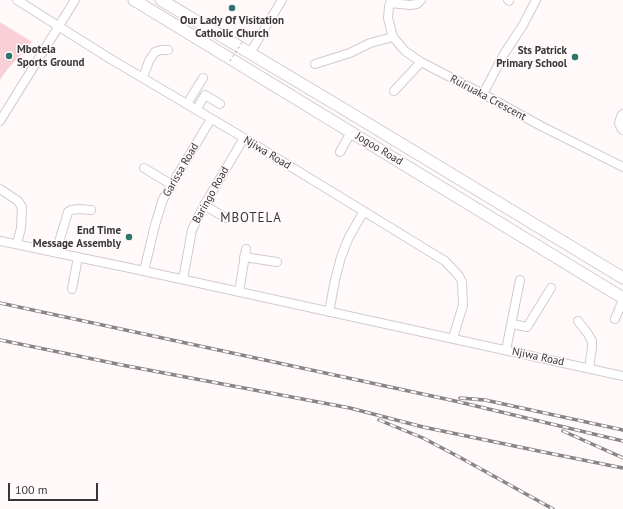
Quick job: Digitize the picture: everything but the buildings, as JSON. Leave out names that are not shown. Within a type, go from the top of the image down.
[{"type":"main road","name":"Jogoo Road","points":[[134,0],[500,222],[623,299]]},
{"type":"main road","name":"Jogoo Road","points":[[161,0],[623,278]]},
{"type":"main road","points":[[333,121],[342,108]]},
{"type":"main road","points":[[500,222],[508,209]]},
{"type":"street","name":"Njiwa Road","points":[[17,0],[142,78],[244,138],[445,261],[459,276],[462,282],[463,305],[453,338]]},
{"type":"street","points":[[0,121],[75,0]]},
{"type":"street","points":[[250,53],[282,0]]},
{"type":"street","points":[[391,2],[410,5],[417,4],[421,0]]},
{"type":"street","points":[[483,94],[504,54],[536,0]]},
{"type":"street","name":"Ruiruaka Crescent","points":[[391,2],[388,18],[394,37],[405,51],[420,62],[483,94],[540,126],[622,164]]},
{"type":"street","points":[[316,64],[350,53],[370,43],[394,37]]},
{"type":"street","points":[[142,78],[155,52],[168,50]]},
{"type":"street","points":[[394,91],[420,62]]},
{"type":"street","points":[[187,104],[203,78]]},
{"type":"street","points":[[196,110],[205,95],[220,104]]},
{"type":"street","points":[[623,114],[619,123],[623,130]]},
{"type":"street","name":"Garissa Road","points":[[144,270],[163,199],[211,119]]},
{"type":"street","points":[[340,152],[351,132]]},
{"type":"street","name":"Baringo Road","points":[[183,279],[192,230],[217,182],[244,138]]},
{"type":"street","points":[[144,168],[172,185]]},
{"type":"street","points":[[0,189],[18,201],[22,207],[17,244]]},
{"type":"street","points":[[204,206],[226,218]]},
{"type":"street","points":[[56,252],[68,212],[79,209],[91,210]]},
{"type":"street","points":[[329,312],[341,257],[349,237],[364,212]]},
{"type":"street","name":"Njiwa Road","points":[[0,240],[144,270],[623,376]]},
{"type":"street","points":[[239,292],[245,253],[277,262]]},
{"type":"street","points":[[72,289],[78,257]]},
{"type":"street","points":[[506,350],[520,280]]},
{"type":"street","points":[[512,324],[527,327],[551,288]]},
{"type":"street","points":[[615,319],[623,299]]},
{"type":"street","points":[[578,321],[592,341],[589,368]]},
{"type":"path","points":[[230,60],[243,40]]},
{"type":"shaded area","name":"Mbotela Sports Ground","points":[[0,22],[32,42],[6,71],[0,80]]},
{"type":"railway","points":[[0,303],[455,401],[623,441]]},
{"type":"railway","points":[[0,340],[127,366],[350,408],[423,427],[623,468]]},
{"type":"railway","points":[[460,398],[485,400],[623,430]]},
{"type":"railway","points":[[379,420],[423,438],[553,509]]},
{"type":"railway","points":[[563,431],[623,458]]},
{"type":"place","name":"Our Lady Of Visitation Catholic Church","points":[[232,8]]},
{"type":"place","name":"Mbotela Sports Ground","points":[[9,56]]},
{"type":"place","name":"Sts Patrick Primary School","points":[[575,57]]},
{"type":"place","name":"End Time Message Assembly","points":[[129,237]]},
{"type":"district","name":"MBOTELA","points":[[251,218]]}]
